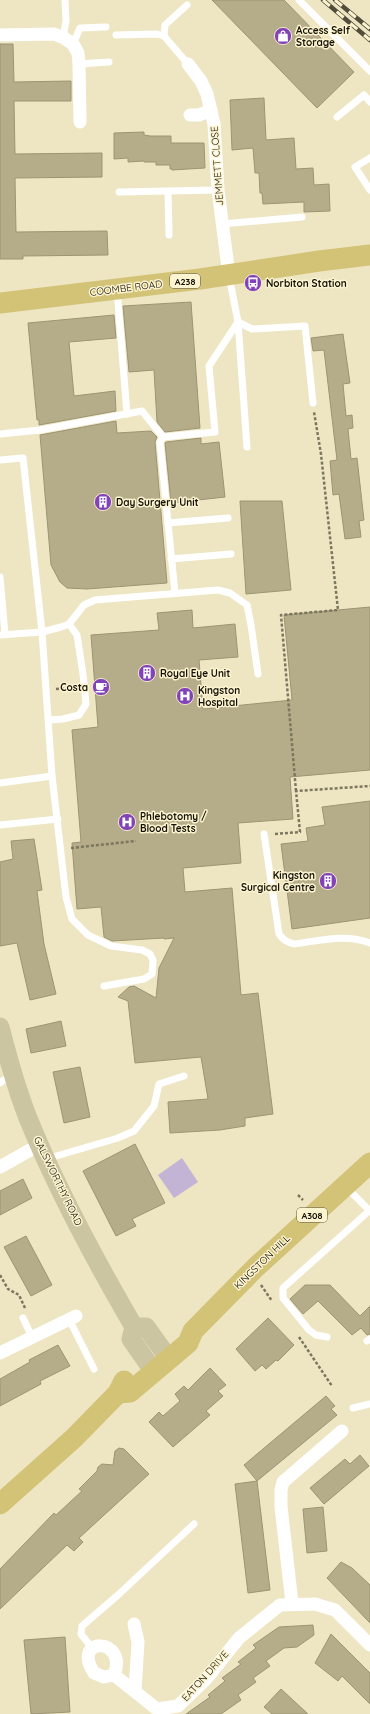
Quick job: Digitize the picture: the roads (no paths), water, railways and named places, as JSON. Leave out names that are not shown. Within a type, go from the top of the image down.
[{"type":"main road","name":"COOMBE ROAD","points":[[0,303],[117,290],[370,255]]},
{"type":"main road","name":"KINGSTON HILL","points":[[0,1504],[74,1438],[118,1393],[122,1383],[128,1376],[158,1360],[179,1334],[193,1330],[255,1268],[370,1163]]},
{"type":"street","points":[[0,35],[54,34],[68,40],[78,53],[80,122]]},
{"type":"street","name":"JEMMETT CLOSE","points":[[188,64],[201,81],[207,94],[214,124],[218,190],[229,275]]},
{"type":"street","points":[[190,114],[199,115],[211,110]]},
{"type":"street","name":"GALSWORTHY ROAD","points":[[0,1027],[6,1078],[63,1195],[134,1327],[131,1339],[158,1360]]},
{"type":"street","points":[[0,1167],[43,1152]]},
{"type":"street","points":[[0,1353],[72,1317]]},
{"type":"street","points":[[292,1603],[280,1490],[283,1482],[342,1431]]},
{"type":"street","name":"EATON DRIVE","points":[[114,1675],[157,1709],[178,1706],[207,1678],[239,1638],[280,1605],[292,1603],[315,1604],[335,1610],[370,1645]]},
{"type":"street","points":[[134,1624],[138,1642],[135,1691]]},
{"type":"street","points":[[99,1645],[112,1651],[117,1658],[117,1668],[114,1675],[104,1677],[94,1673],[89,1666],[87,1659],[88,1652],[92,1648],[99,1645]]},
{"type":"lane","points":[[65,0],[68,40]]},
{"type":"lane","points":[[299,0],[370,72]]},
{"type":"lane","points":[[164,36],[165,25],[187,5]]},
{"type":"lane","points":[[68,40],[80,28],[106,27]]},
{"type":"lane","points":[[116,35],[157,34],[164,36],[188,64]]},
{"type":"lane","points":[[79,64],[108,62]]},
{"type":"lane","points":[[337,117],[364,95],[370,102]]},
{"type":"lane","points":[[370,158],[355,167],[370,190]]},
{"type":"lane","points":[[119,192],[218,190]]},
{"type":"lane","points":[[168,192],[169,235]]},
{"type":"lane","points":[[222,224],[302,217]]},
{"type":"lane","points":[[229,275],[238,322],[247,447]]},
{"type":"lane","points":[[117,290],[127,414]]},
{"type":"lane","points":[[238,322],[252,328],[305,326],[313,403]]},
{"type":"lane","points":[[163,436],[215,432],[209,366],[238,322]]},
{"type":"lane","points":[[0,434],[40,430],[142,411],[163,436]]},
{"type":"lane","points":[[163,436],[160,442],[175,593]]},
{"type":"lane","points":[[0,460],[23,458],[42,632],[52,776],[66,896],[72,919],[88,935],[111,946],[142,950],[150,954],[153,960],[152,974],[144,979],[104,986]]},
{"type":"lane","points":[[168,523],[228,518]]},
{"type":"lane","points":[[172,559],[232,554]]},
{"type":"lane","points":[[0,577],[3,634],[42,632],[69,624],[84,606],[95,600],[218,590],[230,593],[247,605],[258,674]]},
{"type":"lane","points":[[49,720],[63,719],[79,715],[86,704],[77,636],[69,624]]},
{"type":"lane","points":[[0,783],[52,776]]},
{"type":"lane","points":[[0,825],[58,819]]},
{"type":"lane","points":[[264,834],[279,934],[282,939],[288,943],[294,944],[349,937],[361,939],[370,943]]},
{"type":"lane","points":[[43,1152],[118,1138],[134,1131],[154,1106],[159,1084],[184,1076]]},
{"type":"lane","points":[[327,1338],[316,1335],[309,1330],[283,1298],[283,1288],[370,1211],[344,1186]]},
{"type":"lane","points":[[72,1317],[94,1369]]},
{"type":"lane","points":[[23,1318],[32,1337]]},
{"type":"lane","points":[[353,1408],[370,1404]]},
{"type":"lane","points":[[92,1648],[81,1634],[82,1626],[118,1595],[194,1524]]},
{"type":"railway","points":[[323,0],[370,40]]},
{"type":"railway","points":[[335,0],[370,29]]},
{"type":"place","name":"Access Self Storage","points":[[283,36]]},
{"type":"place","name":"Norbiton Station","points":[[253,283]]},
{"type":"place","name":"Day Surgery Unit","points":[[103,502]]},
{"type":"place","name":"Royal Eye Unit","points":[[147,673]]},
{"type":"place","name":"Costa","points":[[101,687]]},
{"type":"place","name":"Kingston Hospital","points":[[185,696]]},
{"type":"place","name":"Phlebotomy / Blood Tests","points":[[127,822]]},
{"type":"place","name":"Kingston Surgical Centre","points":[[328,881]]}]
